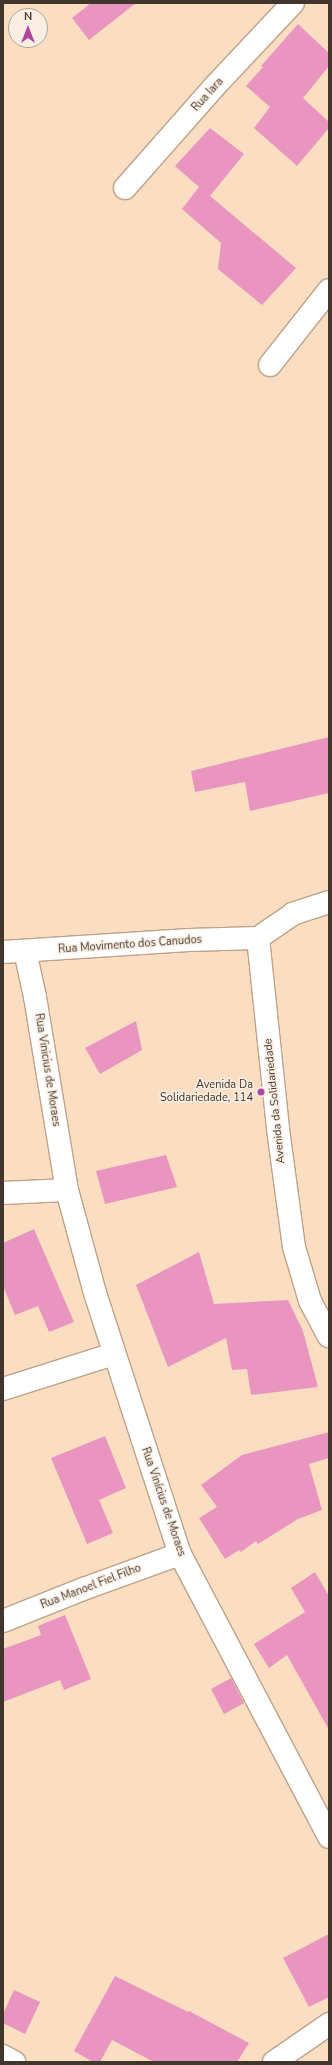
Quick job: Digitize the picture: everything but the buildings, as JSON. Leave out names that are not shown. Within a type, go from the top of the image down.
[{"type":"street","name":"Rua Iara","points":[[125,188],[214,87],[293,3]]},
{"type":"street","points":[[270,365],[329,290]]},
{"type":"street","points":[[258,938],[293,914],[329,902]]},
{"type":"street","name":"Rua Movimento dos Canudos","points":[[3,952],[189,940],[258,938]]},
{"type":"street","name":"Avenida da Solidariedade","points":[[258,938],[278,1129],[294,1247],[310,1301],[329,1336]]},
{"type":"street","name":"Rua Vinicius de Moraes","points":[[24,951],[35,998],[67,1190]]},
{"type":"street","points":[[3,1193],[67,1190]]},
{"type":"street","name":"Rua Vinícius de Moraes","points":[[67,1190],[94,1293],[180,1554],[329,1837]]},
{"type":"street","points":[[3,1389],[114,1354]]},
{"type":"street","name":"Rua Manoel Fiel Filho","points":[[3,1621],[86,1588],[180,1554]]},
{"type":"street","points":[[274,2062],[329,2024]]},
{"type":"street","points":[[3,2056],[14,2062]]},
{"type":"place","name":"Avenida Da Solidariedade, 114","points":[[261,1092]]}]
